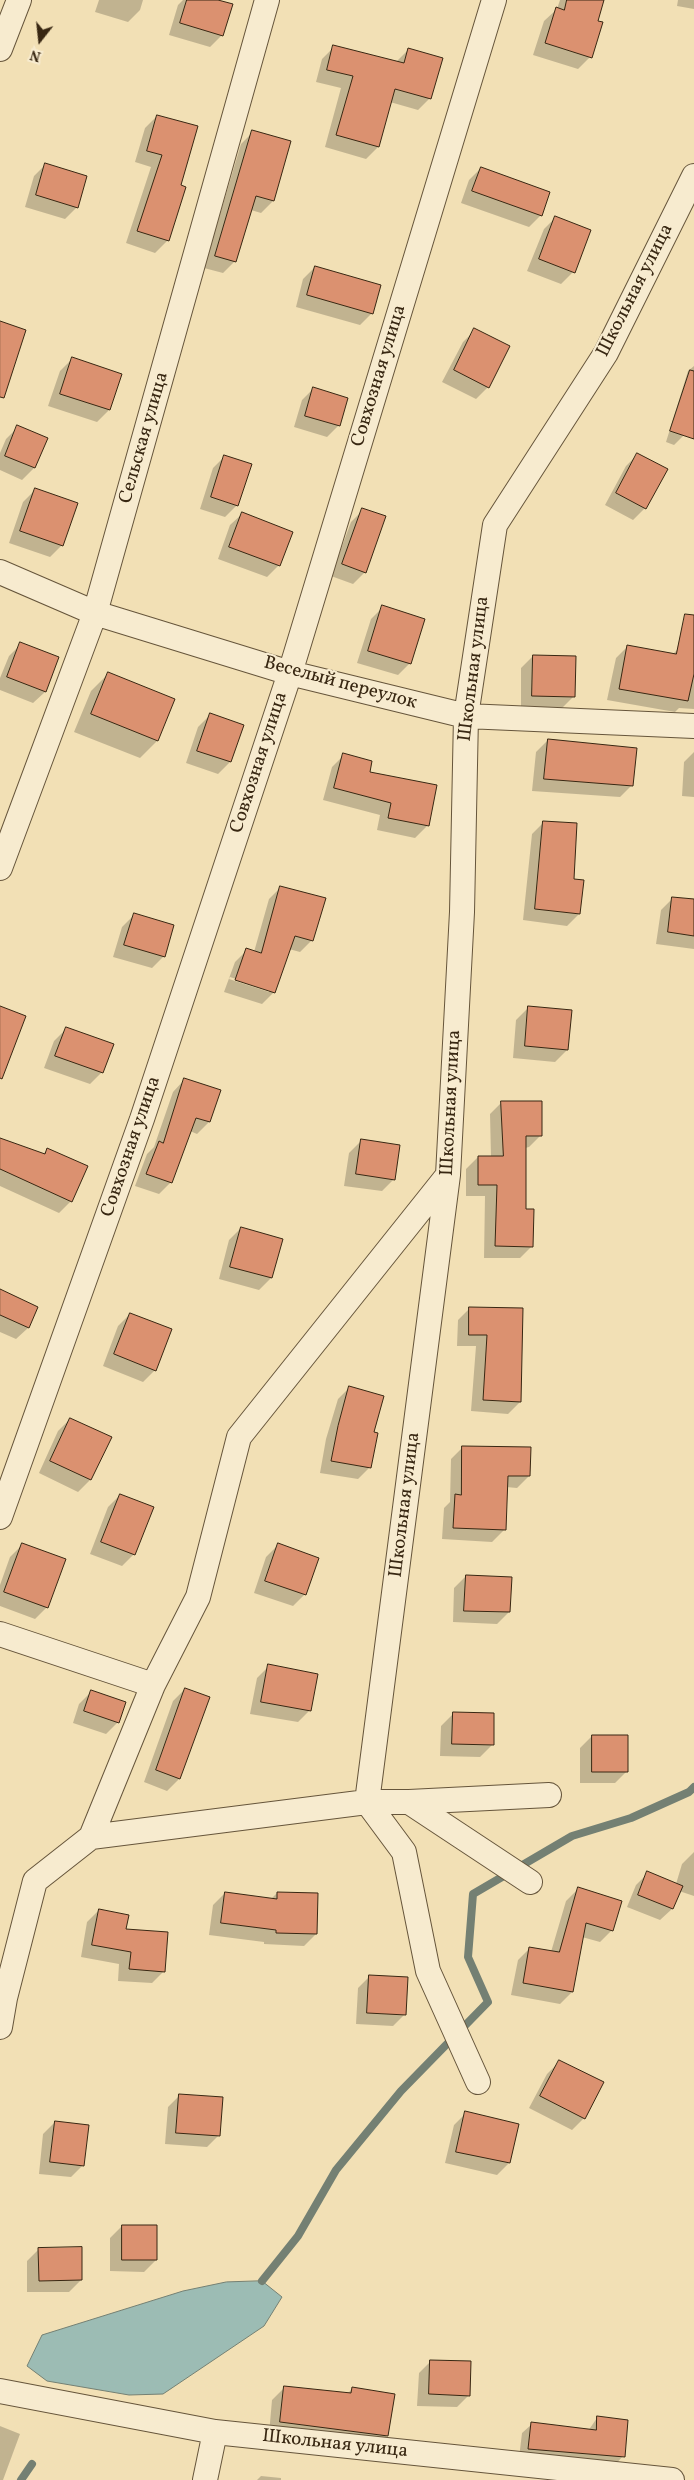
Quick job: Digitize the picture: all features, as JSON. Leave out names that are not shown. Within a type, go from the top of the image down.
[{"type":"street","points":[[0,49],[19,0]]},
{"type":"street","name":"Сельская улица","points":[[0,868],[95,613],[268,0]]},
{"type":"street","name":"Совхозная улица","points":[[0,1517],[142,1119],[290,672],[494,0]]},
{"type":"street","name":"Школьная улица","points":[[367,1802],[448,1175],[462,912],[466,716],[495,525],[606,353],[694,176]]},
{"type":"street","name":"Веселый переулок","points":[[0,572],[95,613],[290,672],[466,716],[694,726]]},
{"type":"street","points":[[0,2026],[5,1998],[35,1881],[91,1837],[153,1685],[198,1597],[239,1437],[448,1175]]},
{"type":"street","points":[[0,1634],[153,1685]]},
{"type":"street","points":[[91,1837],[367,1802],[409,1802],[549,1795]]},
{"type":"street","points":[[367,1802],[404,1852],[428,1971],[478,2082]]},
{"type":"street","points":[[409,1802],[530,1882]]},
{"type":"street","name":"Школьная улица","points":[[0,2391],[215,2432],[672,2480]]},
{"type":"street","points":[[205,2480],[215,2432]]},
{"type":"water","points":[[262,2281],[282,2297],[264,2326],[163,2394],[129,2395],[47,2381],[27,2366],[42,2335],[183,2291],[226,2282]]},
{"type":"building","points":[[187,0],[218,0],[233,4],[223,36],[180,23]]},
{"type":"building","points":[[567,0],[604,0],[598,21],[603,22],[592,58],[545,43],[556,7],[564,10]]},
{"type":"building","points":[[333,45],[404,63],[408,48],[443,58],[431,99],[395,89],[379,147],[336,135],[353,76],[327,70]]},
{"type":"building","points":[[157,115],[198,126],[181,185],[186,187],[169,241],[137,231],[162,155],[147,151]]},
{"type":"building","points":[[252,130],[291,141],[274,201],[256,196],[236,262],[215,256]]},
{"type":"building","points":[[45,163],[87,176],[78,208],[36,195]]},
{"type":"building","points":[[481,167],[550,192],[542,216],[472,191]]},
{"type":"building","points":[[555,216],[591,230],[575,273],[539,259]]},
{"type":"building","points":[[315,266],[381,285],[373,314],[307,295]]},
{"type":"building","points":[[0,321],[26,330],[4,398],[0,397]]},
{"type":"building","points":[[474,328],[510,346],[489,388],[454,370]]},
{"type":"building","points":[[72,357],[122,374],[110,410],[60,394]]},
{"type":"building","points":[[690,370],[694,371],[694,439],[670,431]]},
{"type":"building","points":[[313,387],[348,398],[340,426],[305,416]]},
{"type":"building","points":[[17,425],[48,438],[35,468],[5,456]]},
{"type":"building","points":[[637,453],[668,469],[646,509],[616,493]]},
{"type":"building","points":[[224,455],[252,464],[238,506],[211,497]]},
{"type":"building","points":[[35,488],[78,503],[63,546],[20,531]]},
{"type":"building","points":[[362,508],[386,516],[366,573],[342,564]]},
{"type":"building","points":[[242,512],[293,532],[280,566],[229,547]]},
{"type":"building","points":[[382,605],[425,619],[411,664],[368,651]]},
{"type":"building","points":[[685,614],[694,615],[694,674],[688,701],[619,689],[627,645],[676,654]]},
{"type":"building","points":[[20,642],[59,657],[46,692],[7,677]]},
{"type":"building","points":[[533,655],[576,656],[575,697],[532,696]]},
{"type":"building","points":[[108,672],[175,699],[158,741],[91,714]]},
{"type":"building","points":[[210,713],[244,725],[231,762],[197,751]]},
{"type":"building","points":[[548,739],[637,748],[633,786],[544,779]]},
{"type":"building","points":[[343,753],[372,761],[370,772],[437,785],[429,826],[388,818],[391,803],[334,788]]},
{"type":"building","points":[[543,821],[577,823],[574,879],[584,880],[580,914],[535,909]]},
{"type":"building","points":[[280,886],[326,898],[313,941],[295,936],[275,993],[235,980],[246,948],[261,953]]},
{"type":"building","points":[[672,897],[694,899],[694,936],[668,932]]},
{"type":"building","points":[[134,913],[174,925],[165,957],[124,945]]},
{"type":"building","points":[[0,1006],[26,1016],[2,1079],[0,1078]]},
{"type":"building","points":[[528,1006],[572,1010],[568,1050],[525,1046]]},
{"type":"building","points":[[66,1027],[114,1044],[103,1073],[55,1056]]},
{"type":"building","points":[[184,1078],[221,1090],[210,1122],[196,1118],[172,1183],[146,1174],[159,1141],[163,1143]]},
{"type":"building","points":[[501,1101],[542,1101],[542,1136],[526,1136],[526,1209],[534,1209],[533,1247],[495,1246],[497,1185],[478,1185],[478,1156],[503,1156]]},
{"type":"building","points":[[0,1138],[45,1154],[47,1148],[88,1166],[72,1202],[0,1169]]},
{"type":"building","points":[[361,1139],[400,1145],[395,1180],[356,1174]]},
{"type":"building","points":[[241,1227],[283,1239],[272,1278],[230,1267]]},
{"type":"building","points":[[0,1289],[38,1307],[29,1328],[0,1315]]},
{"type":"building","points":[[469,1307],[523,1308],[521,1402],[483,1400],[487,1335],[469,1335]]},
{"type":"building","points":[[130,1313],[172,1329],[156,1371],[114,1354]]},
{"type":"building","points":[[349,1386],[384,1396],[374,1432],[378,1433],[371,1468],[331,1461]]},
{"type":"building","points":[[70,1418],[112,1437],[91,1480],[50,1461]]},
{"type":"building","points":[[462,1446],[531,1447],[530,1476],[508,1476],[506,1530],[453,1528],[455,1494],[461,1495]]},
{"type":"building","points":[[120,1494],[154,1507],[135,1555],[101,1542]]},
{"type":"building","points":[[22,1543],[66,1559],[48,1608],[4,1592]]},
{"type":"building","points":[[278,1543],[319,1558],[306,1595],[265,1581]]},
{"type":"building","points":[[466,1575],[512,1577],[510,1612],[464,1611]]},
{"type":"building","points":[[268,1664],[318,1674],[311,1711],[261,1702]]},
{"type":"building","points":[[185,1688],[210,1697],[180,1779],[156,1770]]},
{"type":"building","points":[[91,1690],[126,1702],[119,1723],[84,1711]]},
{"type":"building","points":[[453,1712],[494,1713],[494,1745],[452,1744]]},
{"type":"building","points":[[592,1735],[628,1735],[628,1772],[592,1772]]},
{"type":"building","points":[[647,1871],[683,1886],[673,1909],[638,1895]]},
{"type":"building","points":[[578,1887],[622,1901],[613,1931],[586,1923],[573,1992],[523,1983],[529,1947],[559,1952]]},
{"type":"building","points":[[225,1892],[277,1899],[277,1892],[318,1893],[317,1934],[276,1933],[276,1930],[221,1923]]},
{"type":"building","points":[[99,1909],[129,1915],[126,1929],[168,1932],[165,1972],[129,1969],[131,1952],[92,1945]]},
{"type":"building","points":[[369,1975],[408,1977],[406,2015],[367,2013]]},
{"type":"building","points":[[559,2060],[604,2082],[585,2119],[540,2096]]},
{"type":"building","points":[[179,2094],[223,2097],[220,2136],[176,2133]]},
{"type":"building","points":[[465,2111],[519,2124],[510,2163],[456,2152]]},
{"type":"building","points":[[55,2121],[89,2125],[84,2166],[50,2162]]},
{"type":"building","points":[[122,2225],[157,2225],[157,2260],[122,2260]]},
{"type":"building","points":[[82,2247],[82,2280],[39,2281],[38,2248]]},
{"type":"building","points":[[430,2360],[471,2361],[470,2396],[429,2394]]},
{"type":"building","points":[[284,2386],[351,2393],[352,2387],[395,2394],[388,2436],[280,2422]]},
{"type":"building","points":[[597,2416],[628,2420],[625,2457],[528,2449],[531,2422],[596,2430]]},
{"type":"waterway","points":[[262,2281],[298,2236],[336,2170],[401,2091],[488,2002],[468,1957],[473,1894],[572,1836],[631,1818],[689,1792],[694,1787]]},
{"type":"waterway","points":[[21,2480],[32,2464]]}]
